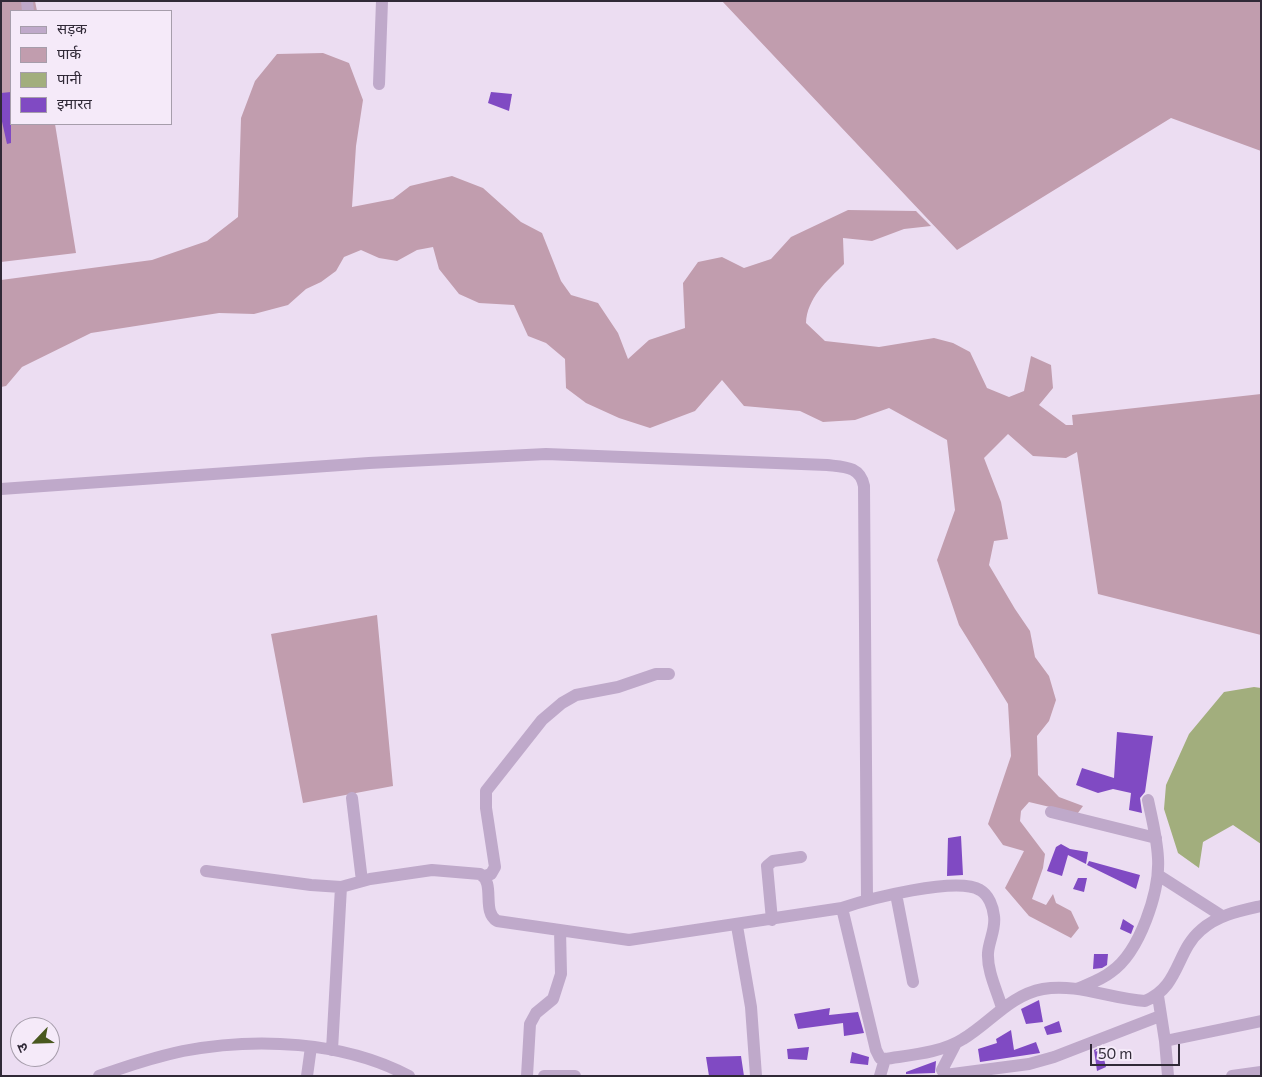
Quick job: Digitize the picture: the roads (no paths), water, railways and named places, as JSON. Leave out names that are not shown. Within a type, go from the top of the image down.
[{"type":"street","points":[[379,84],[382,1]]},
{"type":"street","points":[[1,488],[369,463],[546,454],[827,465],[855,470],[860,474],[864,486],[867,900]]},
{"type":"street","points":[[206,871],[311,886],[341,887],[362,881],[432,870],[448,870],[484,876],[491,874],[495,867],[486,808],[486,791],[542,720],[562,703],[576,695],[618,687],[656,674],[669,674]]},
{"type":"street","points":[[352,798],[362,881]]},
{"type":"street","points":[[1076,989],[1111,972],[1132,949],[1143,928],[1158,876],[1156,838],[1148,800]]},
{"type":"street","points":[[1051,812],[1156,838]]},
{"type":"street","points":[[772,920],[766,866],[773,861],[801,857]]},
{"type":"street","points":[[484,876],[492,918],[497,921],[629,940],[737,926],[842,908],[896,894],[958,886],[973,887],[981,890],[987,896],[994,915],[994,928],[988,954],[989,968],[1002,1008]]},
{"type":"street","points":[[1158,876],[1222,916]]},
{"type":"street","points":[[332,1050],[341,887]]},
{"type":"street","points":[[896,894],[913,982]]},
{"type":"street","points":[[842,908],[876,1050],[880,1058],[885,1059],[931,1051],[956,1043],[1002,1008],[1024,995],[1040,989],[1060,986],[1130,1000],[1145,1001],[1158,996],[1170,981],[1199,931],[1222,916],[1260,907]]},
{"type":"street","points":[[737,926],[751,1007],[756,1076]]},
{"type":"street","points":[[527,1076],[530,1024],[536,1013],[553,999],[561,974],[560,930]]},
{"type":"street","points":[[1158,996],[1160,1016],[1166,1041],[1168,1076]]},
{"type":"street","points":[[956,1043],[942,1070],[943,1075],[1030,1064],[1054,1057],[1160,1016]]},
{"type":"street","points":[[1166,1041],[1261,1021]]},
{"type":"street","points":[[99,1076],[155,1058],[208,1048],[264,1044],[311,1047],[374,1059],[409,1076]]},
{"type":"street","points":[[306,1076],[311,1047]]},
{"type":"street","points":[[880,1076],[885,1059]]},
{"type":"street","points":[[1232,1076],[1261,1072]]},
{"type":"street","points":[[544,1076],[575,1076]]},
{"type":"water","points":[[1254,687],[1261,688],[1261,844],[1233,825],[1203,842],[1199,868],[1178,853],[1164,809],[1166,785],[1189,734],[1224,692]]}]
